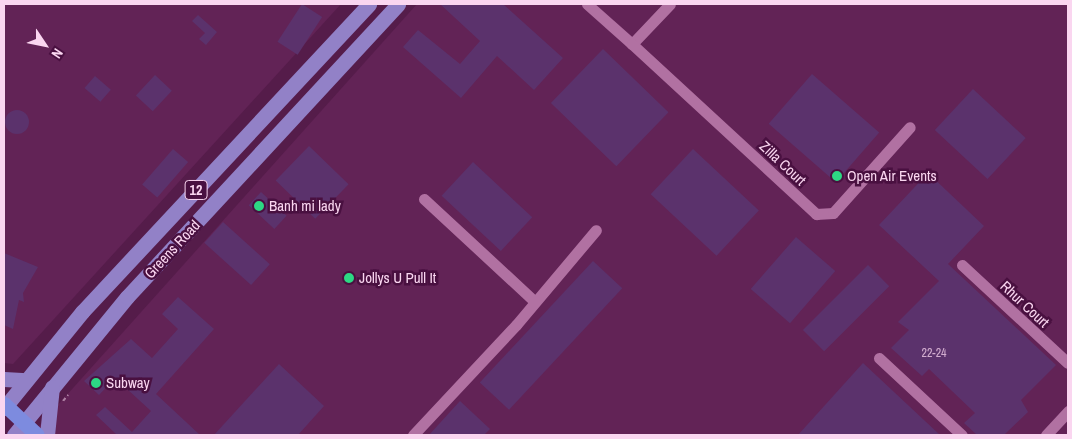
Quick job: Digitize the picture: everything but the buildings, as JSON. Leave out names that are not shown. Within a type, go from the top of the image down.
[{"type":"highway","points":[[4,406],[37,435]]},
{"type":"main road","name":"Greens Road","points":[[4,406],[82,312],[369,4]]},
{"type":"main road","name":"Greens Road","points":[[14,435],[52,387],[185,235],[398,4]]},
{"type":"main road","points":[[169,219],[185,235]]},
{"type":"main road","points":[[4,379],[26,380]]},
{"type":"main road","points":[[47,435],[52,387]]},
{"type":"street","name":"Zilla Court","points":[[588,4],[816,214],[833,212],[910,127]]},
{"type":"street","points":[[632,44],[670,4]]},
{"type":"street","points":[[424,199],[534,301]]},
{"type":"street","points":[[413,435],[596,230]]},
{"type":"street","name":"Rhur Court","points":[[962,265],[1068,363]]},
{"type":"street","points":[[879,358],[962,435]]},
{"type":"street","points":[[1046,435],[1068,411]]},
{"type":"shaded area","points":[[4,4],[341,4],[13,364],[4,363]]},
{"type":"shaded area","points":[[417,4],[1068,4],[1068,435],[31,435]]},
{"type":"place","name":"Open Air Events","points":[[837,176]]},
{"type":"place","name":"Banh mi lady","points":[[259,206]]},
{"type":"place","name":"Jollys U Pull It","points":[[349,278]]},
{"type":"place","name":"Subway","points":[[96,383]]}]
